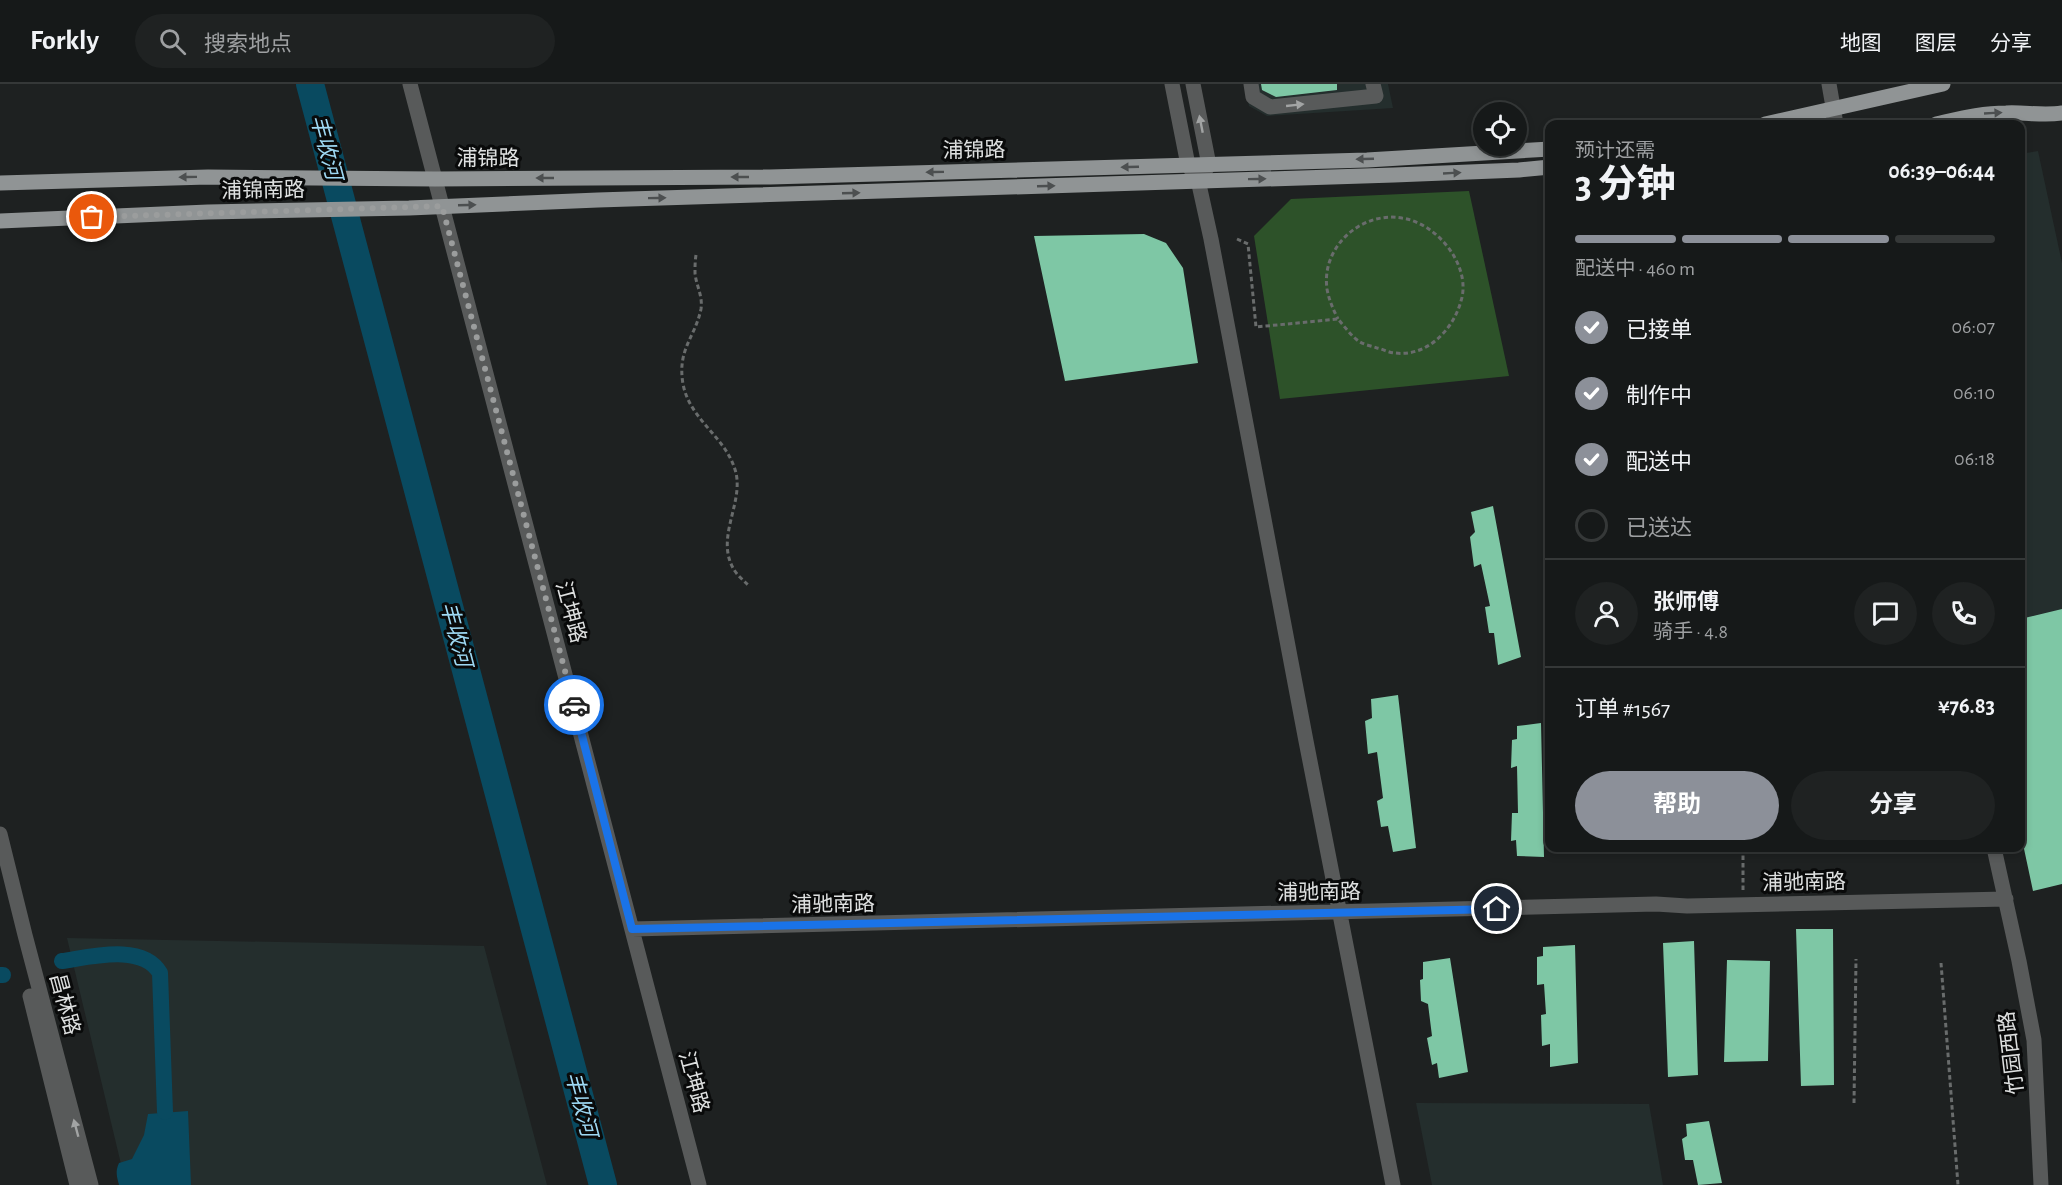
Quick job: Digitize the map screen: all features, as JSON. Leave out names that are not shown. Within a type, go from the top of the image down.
[{"type":"main road","points":[[1805,120],[1835,117],[1876,99],[1943,84]]},
{"type":"main road","points":[[1954,120],[1980,114],[2009,112],[2050,115],[2062,113]]},
{"type":"main road","name":"浦锦路","points":[[398,179],[770,177],[1209,165],[1545,149]]},
{"type":"main road","name":"浦锦路","points":[[598,200],[1198,180],[1394,176],[1545,167]]},
{"type":"main road","name":"浦锦南路","points":[[0,183],[208,177],[398,179]]},
{"type":"main road","name":"浦锦南路","points":[[0,221],[598,200]]},
{"type":"street","name":"江坤路","points":[[410,84],[699,1185]]},
{"type":"street","points":[[1172,84],[1188,165],[1198,180],[1393,1185]]},
{"type":"street","points":[[1193,84],[1209,165],[1198,180]]},
{"type":"street","points":[[1251,84],[1253,97],[1270,107],[1376,96],[1373,84]]},
{"type":"street","points":[[1829,84],[1835,117]]},
{"type":"street","name":"昌林路","points":[[0,834],[91,1185]]},
{"type":"street","name":"竹园西路","points":[[1995,852],[2034,1040],[2041,1185]]},
{"type":"street","name":"昌林路","points":[[0,874],[77,1185]]},
{"type":"street","name":"浦驰南路","points":[[632,929],[1656,904],[1686,906],[2006,899]]},
{"type":"path","points":[[1382,218],[1402,218],[1432,232],[1456,257],[1463,278],[1462,299],[1455,318],[1431,346],[1395,353],[1360,342],[1338,319],[1330,303],[1327,287],[1328,267],[1336,247],[1347,233],[1364,223],[1382,218]]},
{"type":"path","points":[[1237,239],[1248,244],[1256,327],[1338,319]]},
{"type":"path","points":[[696,255],[695,275],[700,290],[701,308],[685,346],[682,366],[683,384],[691,407],[703,424],[717,437],[729,455],[735,470],[739,486],[728,528],[728,551],[733,568],[748,585]]},
{"type":"path","points":[[1743,852],[1743,904]]},
{"type":"path","points":[[1854,1103],[1856,959]]},
{"type":"path","points":[[1941,963],[1958,1185]]},
{"type":"shaded area","points":[[1245,84],[1388,84],[1393,108],[1267,116],[1249,106]]},
{"type":"shaded area","points":[[2038,151],[2062,263],[2062,609],[2025,618],[2025,153]]},
{"type":"shaded area","points":[[67,938],[484,946],[547,1185],[126,1185]]},
{"type":"shaded area","points":[[1416,1103],[1649,1104],[1663,1185],[1432,1185]]},
{"type":"green space","points":[[1469,191],[1509,376],[1280,399],[1254,236],[1291,199]]},
{"type":"water","points":[[188,1111],[191,1185],[119,1185],[117,1174],[119,1163],[132,1159],[144,1135],[148,1114]]},
{"type":"building","points":[[1261,84],[1337,84],[1337,90],[1276,97],[1262,90]]},
{"type":"building","points":[[1144,234],[1166,243],[1183,268],[1198,363],[1065,381],[1034,236]]},
{"type":"building","points":[[1493,506],[1521,657],[1498,665],[1494,633],[1489,633],[1485,607],[1490,606],[1481,564],[1474,567],[1470,537],[1475,532],[1471,512]]},
{"type":"building","points":[[2062,609],[2062,884],[2033,891],[2025,852],[2025,618]]},
{"type":"building","points":[[1398,695],[1416,848],[1393,852],[1388,826],[1381,827],[1377,801],[1383,798],[1377,752],[1368,754],[1365,721],[1372,718],[1371,699]]},
{"type":"building","points":[[1541,723],[1544,857],[1517,856],[1516,840],[1511,841],[1512,813],[1518,813],[1517,766],[1511,768],[1512,740],[1517,739],[1517,726]]},
{"type":"building","points":[[1796,929],[1833,929],[1834,1085],[1801,1086]]},
{"type":"building","points":[[1694,941],[1698,1075],[1668,1077],[1663,943]]},
{"type":"building","points":[[1575,945],[1578,1063],[1550,1067],[1550,1044],[1542,1046],[1541,1015],[1546,1014],[1544,984],[1537,985],[1537,957],[1543,956],[1543,947]]},
{"type":"building","points":[[1450,958],[1468,1072],[1439,1078],[1437,1063],[1432,1065],[1427,1038],[1432,1036],[1428,1004],[1421,1001],[1420,980],[1423,979],[1423,962]]},
{"type":"building","points":[[1727,960],[1770,961],[1768,1061],[1724,1062]]},
{"type":"building","points":[[1709,1121],[1722,1183],[1698,1185],[1693,1160],[1685,1160],[1682,1139],[1687,1136],[1686,1124]]},
{"type":"waterway","name":"丰收河","points":[[310,84],[603,1185]]},
{"type":"waterway","points":[[62,961],[101,955],[129,955],[152,964],[160,973],[165,1112]]},
{"type":"way so far","points":[[92,217],[442,206],[574,705]]},
{"type":"route","points":[[574,705],[632,929],[1497,909]]}]
